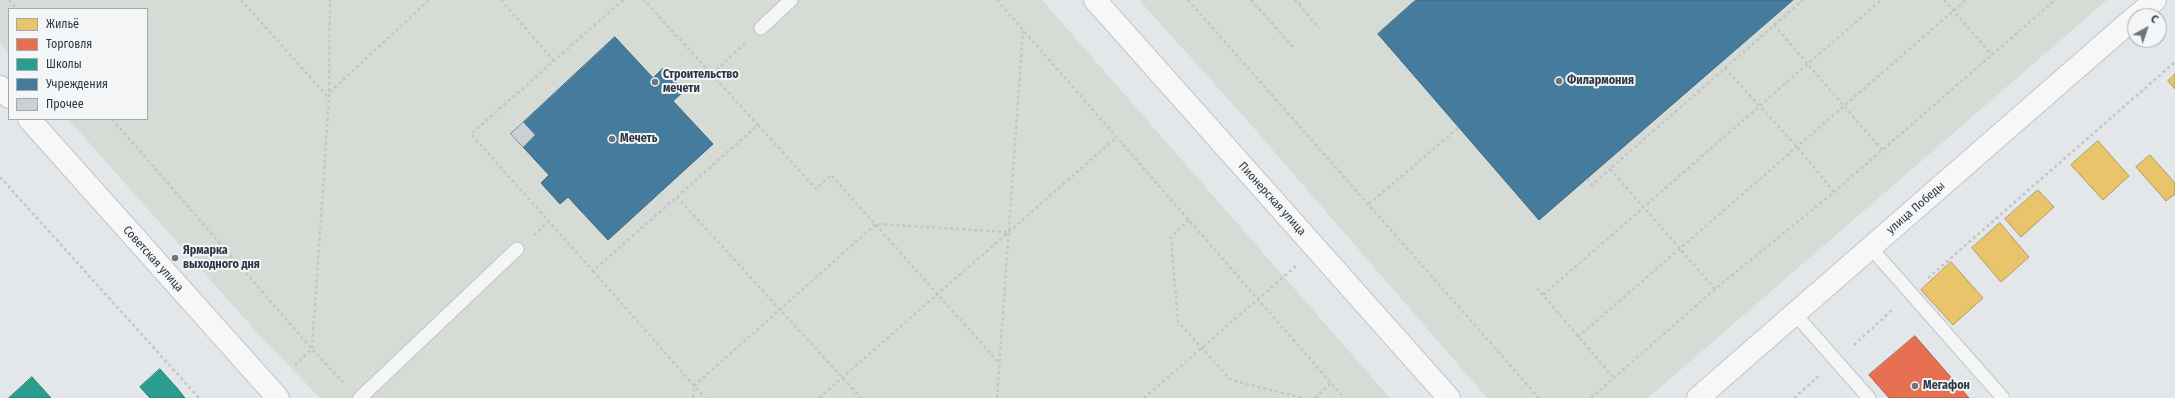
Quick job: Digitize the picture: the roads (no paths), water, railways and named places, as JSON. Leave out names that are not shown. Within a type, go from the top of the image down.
[{"type":"street","name":"Пионерская улица","points":[[1095,0],[1449,398]]},
{"type":"street","name":"улица Победы","points":[[2146,8],[2155,0]]},
{"type":"street","name":"улица Победы","points":[[1698,398],[2127,25]]},
{"type":"street","points":[[0,87],[8,96]]},
{"type":"street","name":"Советская улица","points":[[30,120],[278,398]]},
{"type":"lane","points":[[761,28],[791,0]]},
{"type":"lane","points":[[1870,248],[2003,398]]},
{"type":"lane","points":[[360,398],[517,250]]},
{"type":"lane","points":[[1795,314],[1869,398]]},
{"type":"place","name":"Филармония","points":[[1559,81]]},
{"type":"place","name":"Строительство мечети","points":[[655,82]]},
{"type":"place","name":"Мечеть","points":[[612,139]]},
{"type":"place","name":"Ярмарка выходного дня","points":[[175,258]]},
{"type":"place","name":"Мегафон","points":[[1915,386]]}]
